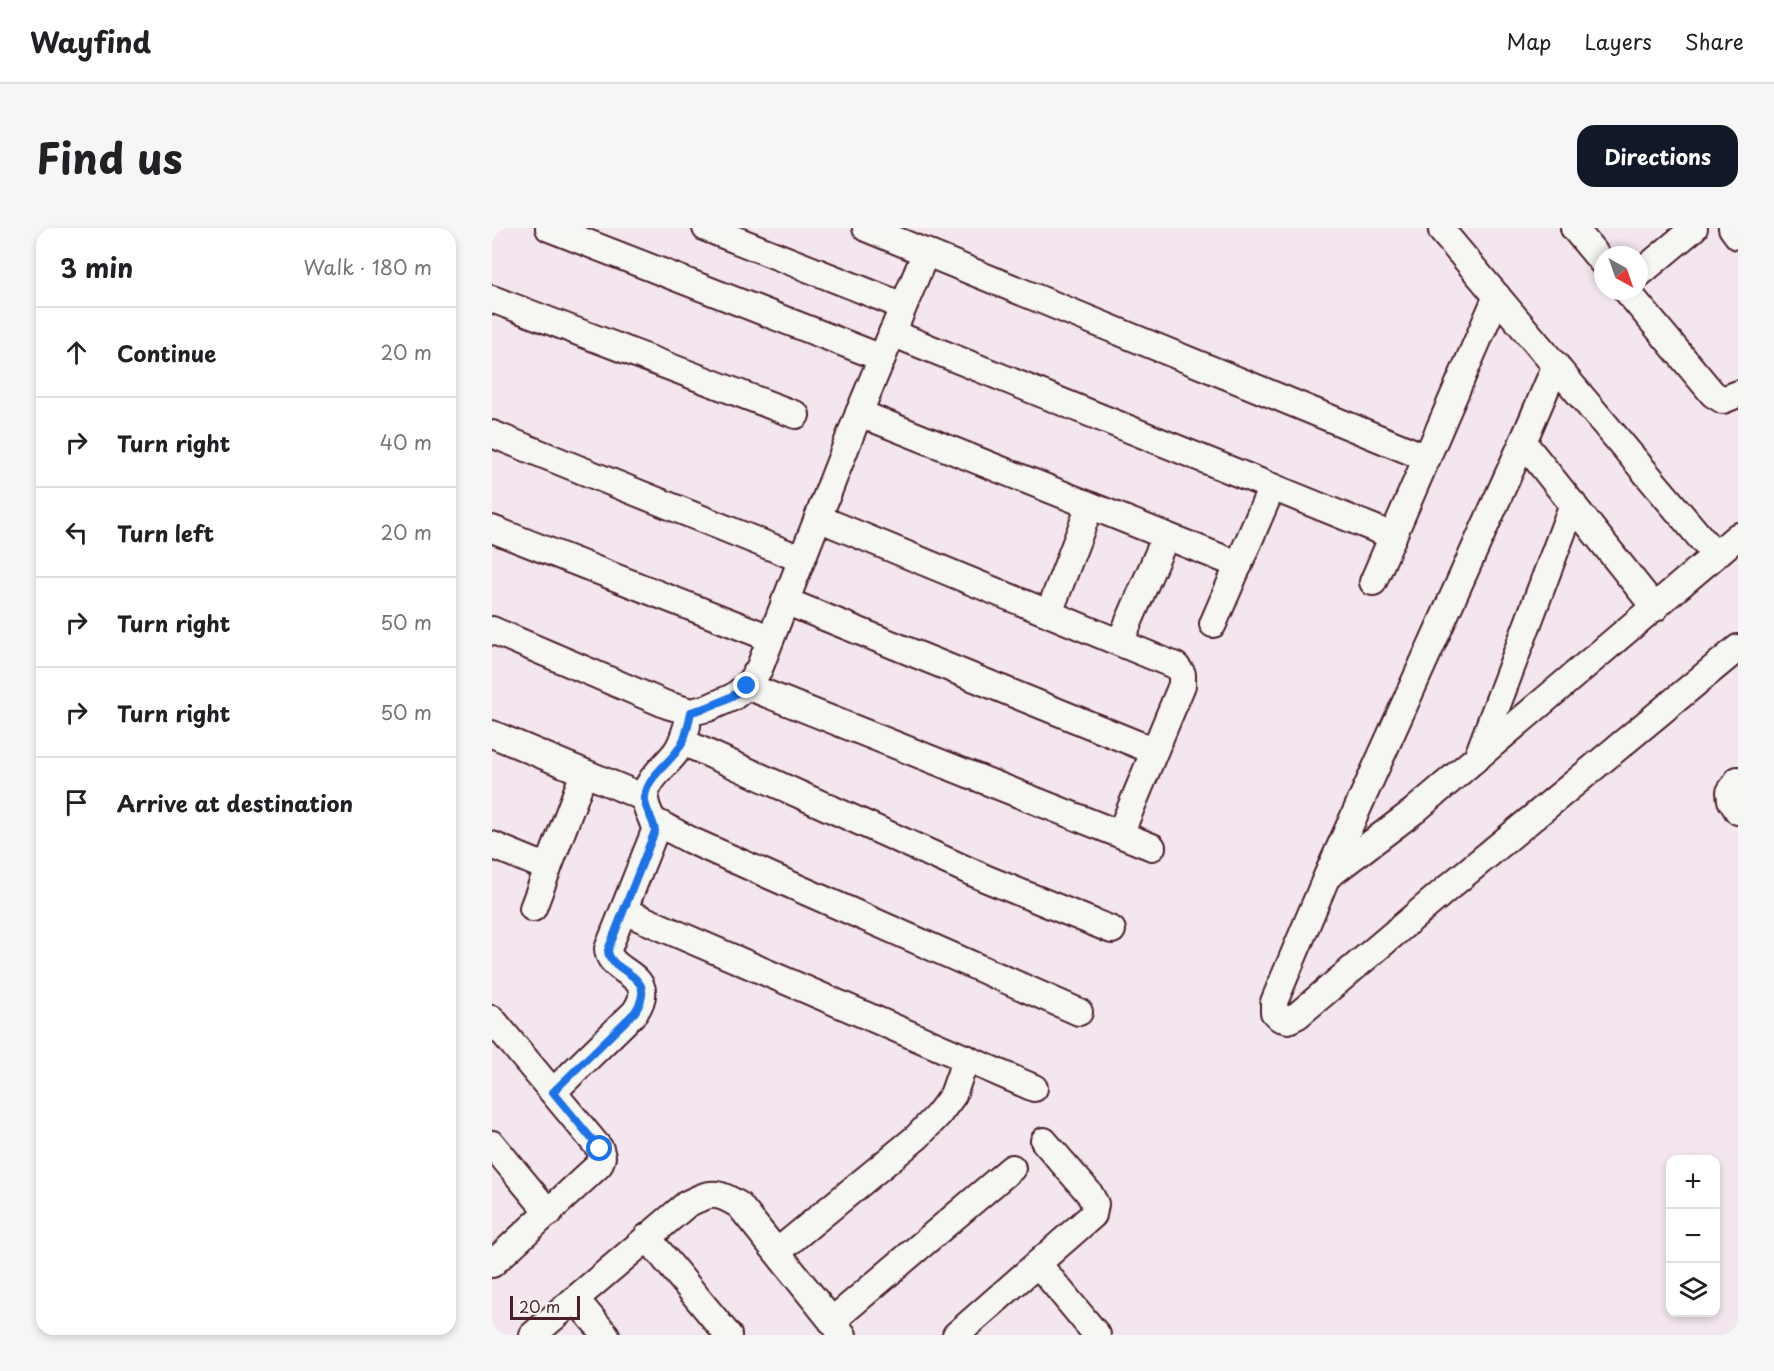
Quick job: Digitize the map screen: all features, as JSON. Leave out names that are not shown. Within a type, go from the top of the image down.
[{"type":"street","points":[[706,228],[903,306]]},
{"type":"street","points":[[866,228],[1427,458]]},
{"type":"street","points":[[1574,228],[1594,252]]},
{"type":"street","points":[[1648,266],[1694,228]]},
{"type":"street","points":[[1732,228],[1738,236]]},
{"type":"street","points":[[557,229],[882,358]]},
{"type":"street","points":[[1442,231],[1716,555]]},
{"type":"street","points":[[492,630],[667,705],[691,712],[708,708],[733,697],[747,686],[759,669],[859,413],[926,252]]},
{"type":"street","points":[[1373,582],[1497,296]]},
{"type":"street","points":[[492,299],[796,415]]},
{"type":"street","points":[[1634,300],[1713,394],[1723,400],[1738,394]]},
{"type":"street","points":[[892,333],[1393,536]]},
{"type":"street","points":[[1556,365],[1327,876],[1274,1002],[1274,1012],[1280,1018],[1288,1020],[1298,1015],[1738,648]]},
{"type":"street","points":[[859,413],[1239,565]]},
{"type":"street","points":[[492,434],[801,559]]},
{"type":"street","points":[[1523,442],[1655,608]]},
{"type":"street","points":[[1213,624],[1272,487]]},
{"type":"street","points":[[1478,756],[1573,504]]},
{"type":"street","points":[[1049,613],[1090,506]]},
{"type":"street","points":[[818,518],[1176,666],[1182,674],[1182,685],[1120,834]]},
{"type":"street","points":[[492,529],[770,638]]},
{"type":"street","points":[[1120,642],[1166,536]]},
{"type":"street","points":[[1327,876],[1414,811],[1738,536]]},
{"type":"street","points":[[785,601],[1154,751]]},
{"type":"street","points":[[747,686],[1152,847]]},
{"type":"street","points":[[553,1092],[635,1012],[642,1002],[643,991],[638,981],[608,955],[608,950],[655,831],[649,809],[649,786],[683,742],[691,712]]},
{"type":"street","points":[[492,734],[584,773],[649,809],[690,840],[1079,1012]]},
{"type":"street","points":[[683,742],[987,879],[1112,930]]},
{"type":"street","points":[[532,908],[584,773]]},
{"type":"street","points":[[1738,780],[1730,792],[1731,800],[1738,811]]},
{"type":"street","points":[[492,845],[548,868]]},
{"type":"street","points":[[624,911],[1034,1088]]},
{"type":"street","points":[[492,1019],[600,1149],[602,1157],[599,1165],[492,1264]]},
{"type":"street","points":[[777,1252],[917,1137],[953,1095],[966,1058]]},
{"type":"street","points":[[971,1330],[1038,1264],[1093,1215],[1095,1204],[1089,1193],[1044,1141]]},
{"type":"street","points":[[492,1144],[549,1213]]},
{"type":"street","points":[[533,1335],[687,1204],[706,1194],[723,1195],[739,1205],[838,1328],[1012,1168]]},
{"type":"street","points":[[647,1237],[728,1335]]},
{"type":"street","points":[[1038,1264],[1097,1335]]},
{"type":"street","points":[[576,1299],[606,1335]]},
{"type":"route","points":[[600,1149],[553,1092],[635,1012],[642,1002],[643,991],[638,981],[612,960],[608,955],[608,950],[655,831],[654,820],[647,809],[645,798],[649,786],[660,769],[683,742],[691,712],[708,708],[733,697],[747,686]]}]
